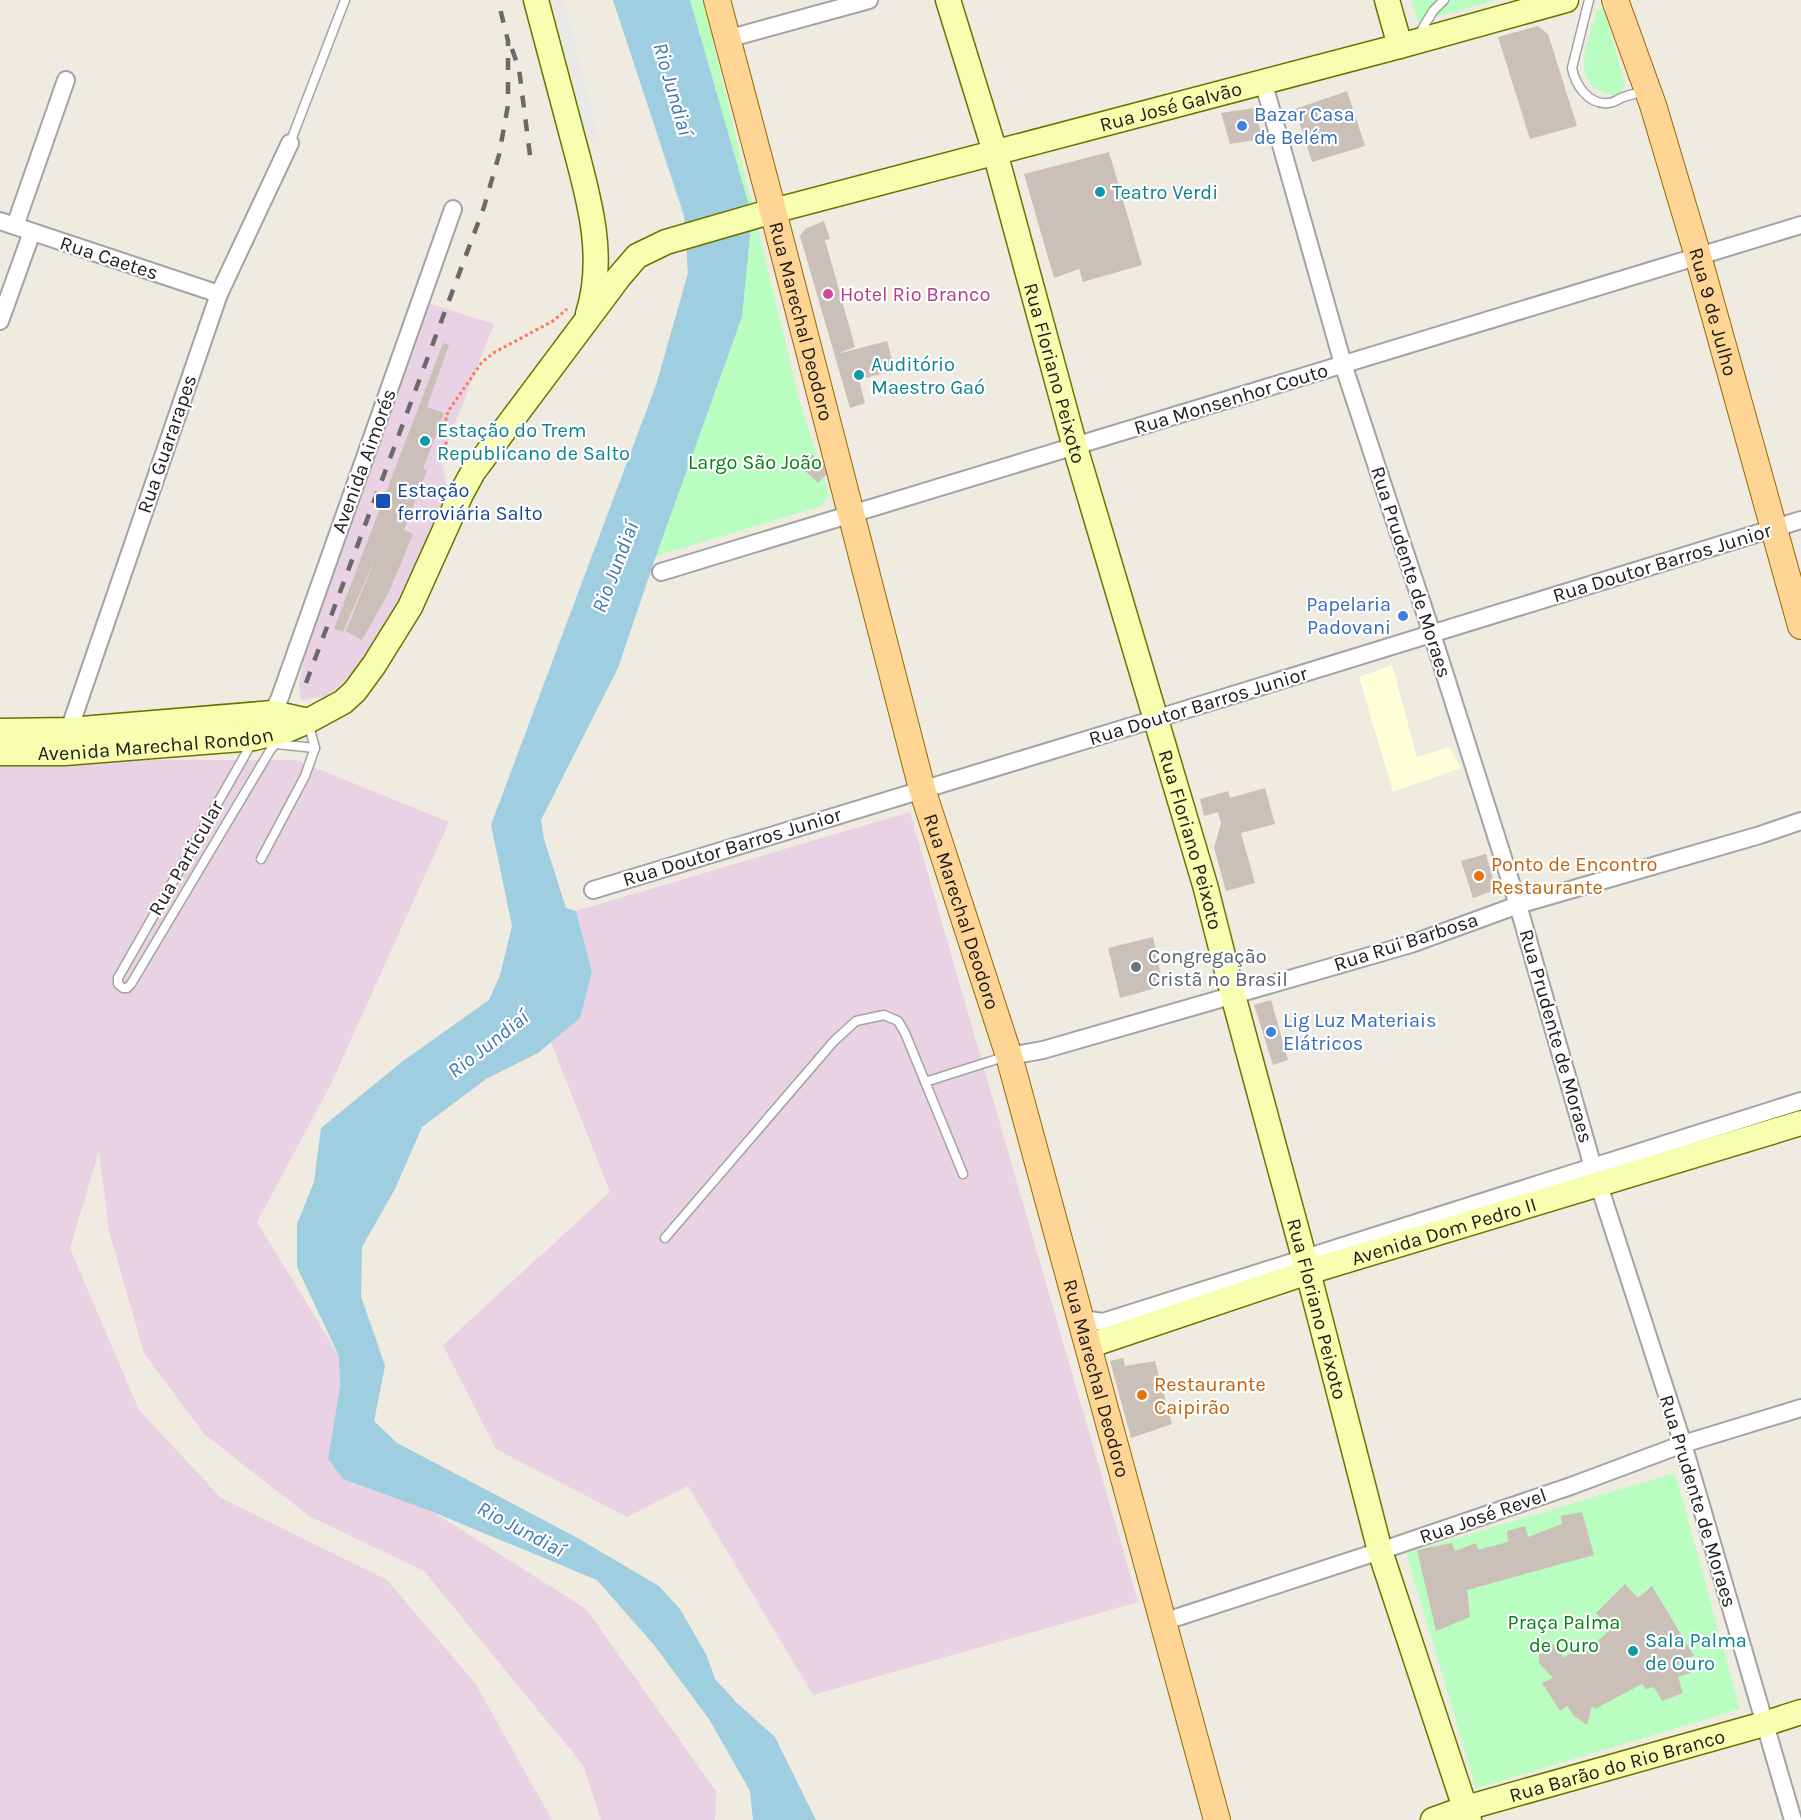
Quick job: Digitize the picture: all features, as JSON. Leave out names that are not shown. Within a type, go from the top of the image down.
[{"type":"main road","points":[[536,0],[580,166],[595,236],[596,273],[585,322]]},
{"type":"main road","name":"Rua Marechal Deodoro","points":[[717,0],[767,213],[852,513],[922,789],[1009,1056],[1217,1820]]},
{"type":"main road","name":"Rua Floriano Peixoto","points":[[948,0],[995,152],[1076,447],[1205,885],[1380,1551],[1467,1814]]},
{"type":"main road","points":[[1386,0],[1407,44]]},
{"type":"main road","name":"Rua José Galvão","points":[[767,213],[1566,0]]},
{"type":"main road","name":"Rua 9 de Julho","points":[[1615,0],[1647,91],[1698,256],[1801,626]]},
{"type":"main road","name":"Avenida Marechal Rondon","points":[[0,731],[67,741],[254,738],[287,730],[343,702],[355,691],[374,665],[410,607],[473,472],[637,256],[666,242],[767,213]]},
{"type":"main road","points":[[595,236],[621,253],[637,256]]},
{"type":"main road","name":"Avenida Marechal Rondon","points":[[0,753],[67,741],[273,713],[308,721]]},
{"type":"main road","name":"Avenida Dom Pedro II","points":[[1088,1346],[1306,1266],[1596,1176],[1801,1123]]},
{"type":"main road","name":"Rua Barão do Rio Branco","points":[[1433,1820],[1467,1814],[1801,1712]]},
{"type":"street","points":[[727,39],[869,0]]},
{"type":"street","points":[[8,224],[66,80]]},
{"type":"street","name":"Rua Prudente de Moraes","points":[[1263,81],[1343,364],[1518,905],[1596,1176],[1683,1444],[1794,1820]]},
{"type":"street","name":"Rua Guararapes","points":[[67,741],[219,294],[290,143]]},
{"type":"street","name":"Avenida Aimorés","points":[[254,738],[273,713],[279,700],[453,209]]},
{"type":"street","name":"Rua Caetes","points":[[8,224],[219,294]]},
{"type":"street","name":"Rua Monsenhor Couto","points":[[661,572],[1801,225]]},
{"type":"street","points":[[0,321],[32,232]]},
{"type":"street","name":"Rua Doutor Barros Junior","points":[[593,890],[1155,720],[1801,520]]},
{"type":"street","name":"Rua Rui Barbosa","points":[[1009,1056],[1043,1050],[1411,944],[1518,905],[1801,821]]},
{"type":"street","points":[[1596,1176],[1801,1101]]},
{"type":"street","points":[[1081,1319],[1102,1322],[1306,1266]]},
{"type":"street","name":"Rua José Revel","points":[[1163,1622],[1571,1486],[1683,1444],[1801,1408]]},
{"type":"lane","points":[[290,143],[345,0]]},
{"type":"lane","points":[[1407,44],[1444,0]]},
{"type":"lane","points":[[1589,0],[1572,68],[1574,80],[1579,88],[1591,98],[1610,104],[1647,91]]},
{"type":"lane","points":[[261,859],[306,776],[315,747],[308,721]]},
{"type":"lane","name":"Rua Particular","points":[[254,738],[118,978],[118,984],[123,988],[131,984],[271,749],[276,744],[315,747]]},
{"type":"lane","points":[[665,1238],[834,1041],[856,1021],[884,1015],[898,1021],[963,1174]]},
{"type":"lane","points":[[925,1082],[1009,1056]]},
{"type":"path","points":[[456,456],[446,452],[446,417],[482,363],[495,352],[553,321],[567,309],[572,300]]},
{"type":"shaded area","points":[[553,0],[564,0],[601,148],[587,136]]},
{"type":"shaded area","points":[[431,304],[494,324],[441,459],[448,490],[396,608],[352,675],[326,696],[301,700],[299,684],[311,626],[425,314]]},
{"type":"shaded area","points":[[1392,665],[1417,757],[1450,747],[1461,768],[1393,792],[1359,677]]},
{"type":"shaded area","points":[[0,760],[296,760],[449,822],[331,1084],[257,1222],[339,1356],[340,1386],[328,1459],[343,1479],[433,1512],[586,1609],[716,1791],[715,1820],[601,1820],[583,1765],[424,1571],[309,1516],[204,1434],[144,1353],[109,1231],[99,1151],[70,1248],[139,1410],[221,1498],[387,1580],[475,1683],[552,1820],[0,1820]]},
{"type":"shaded area","points":[[910,812],[1138,1602],[813,1695],[688,1486],[627,1517],[496,1449],[443,1345],[610,1192],[551,1042],[580,1017],[592,972],[576,911]]},
{"type":"green space","name":"Largo São João","points":[[690,0],[703,0],[799,399],[829,494],[822,506],[656,556],[742,317],[752,216]]},
{"type":"green space","points":[[1411,0],[1497,0],[1418,22]]},
{"type":"green space","points":[[1598,9],[1604,9],[1625,85],[1619,95],[1608,94],[1597,89],[1589,82],[1585,73],[1584,63],[1588,40]]},
{"type":"green space","name":"Praça Palma de Ouro","points":[[1675,1473],[1740,1709],[1476,1788],[1406,1553]]},
{"type":"water","name":"Rio Jundiaí","points":[[613,0],[690,0],[752,216],[742,317],[618,668],[541,820],[544,839],[566,908],[576,911],[592,972],[580,1018],[538,1053],[486,1079],[422,1127],[395,1189],[362,1247],[361,1296],[385,1366],[374,1421],[397,1443],[574,1536],[659,1586],[680,1609],[707,1656],[715,1679],[737,1703],[775,1737],[816,1820],[753,1820],[750,1791],[709,1719],[654,1645],[597,1580],[433,1512],[343,1479],[328,1459],[340,1386],[339,1356],[297,1267],[297,1224],[314,1182],[321,1128],[403,1061],[489,1000],[500,975],[512,926],[491,825],[656,385],[688,273],[684,216]]},
{"type":"building","points":[[1538,26],[1548,34],[1577,126],[1530,139],[1498,37]]},
{"type":"building","points":[[1347,91],[1365,146],[1312,162],[1295,109]]},
{"type":"building","name":"Bazar Casa de Belém","points":[[1254,108],[1263,139],[1230,144],[1221,113]]},
{"type":"building","points":[[1109,152],[1142,265],[1083,282],[1079,269],[1054,278],[1024,174]]},
{"type":"building","points":[[824,221],[830,239],[825,240],[855,347],[837,354],[887,341],[895,370],[859,380],[865,403],[850,408],[800,236],[805,229]]},
{"type":"building","points":[[443,343],[449,345],[427,407],[444,413],[423,469],[427,470],[404,530],[413,534],[389,592],[362,640],[346,631],[379,549],[343,632],[334,629]]},
{"type":"building","points":[[812,454],[830,471],[818,483],[800,466]]},
{"type":"building","points":[[1265,788],[1275,824],[1241,833],[1255,883],[1226,891],[1214,848],[1221,823],[1218,812],[1204,816],[1200,799],[1228,791],[1230,798]]},
{"type":"building","name":"Ponto de Encontro Restaurante","points":[[1486,854],[1496,890],[1473,898],[1461,861]]},
{"type":"building","name":"Congregação Cristã no Brasil","points":[[1153,937],[1163,986],[1120,998],[1108,948]]},
{"type":"building","name":"Lig Luz Materiais Elátricos","points":[[1271,1000],[1288,1060],[1273,1065],[1254,1005]]},
{"type":"building","name":"Restaurante Caipirão","points":[[1123,1358],[1125,1366],[1155,1361],[1172,1424],[1131,1438],[1110,1361]]},
{"type":"building","points":[[1582,1512],[1594,1555],[1467,1590],[1470,1617],[1436,1631],[1417,1550],[1452,1543],[1455,1551],[1476,1543],[1478,1550],[1508,1542],[1507,1531],[1525,1526],[1528,1537],[1562,1524],[1561,1516]]},
{"type":"building","name":"Sala Palma de Ouro","points":[[1625,1584],[1638,1598],[1652,1586],[1694,1656],[1686,1658],[1691,1673],[1678,1677],[1683,1693],[1662,1701],[1654,1687],[1646,1689],[1642,1684],[1595,1709],[1592,1706],[1587,1725],[1574,1716],[1567,1706],[1560,1711],[1542,1683],[1553,1678],[1539,1663],[1539,1645],[1559,1644],[1563,1658],[1590,1641],[1593,1645],[1611,1629],[1596,1613]]},
{"type":"railway","points":[[306,683],[484,207],[499,155],[508,105],[508,41],[498,0]]},
{"type":"railway","points":[[512,49],[519,69],[531,163]]},
{"type":"place","name":"Bazar Casa de Belém","points":[[1242,126]]},
{"type":"place","name":"Teatro Verdi","points":[[1100,192]]},
{"type":"place","name":"Hotel Rio Branco","points":[[828,294]]},
{"type":"place","name":"Auditório Maestro Gaó","points":[[859,375]]},
{"type":"place","name":"Estação do Trem Republicano de Salto","points":[[425,441]]},
{"type":"place","name":"Estação ferroviária Salto","points":[[383,501]]},
{"type":"place","name":"Papelaria Padovani","points":[[1403,616]]},
{"type":"place","name":"Ponto de Encontro Restaurante","points":[[1479,876]]},
{"type":"place","name":"Congregação Cristã no Brasil","points":[[1136,967]]},
{"type":"place","name":"Lig Luz Materiais Elátricos","points":[[1271,1032]]},
{"type":"place","name":"Restaurante Caipirão","points":[[1142,1395]]},
{"type":"place","name":"Sala Palma de Ouro","points":[[1633,1651]]}]
